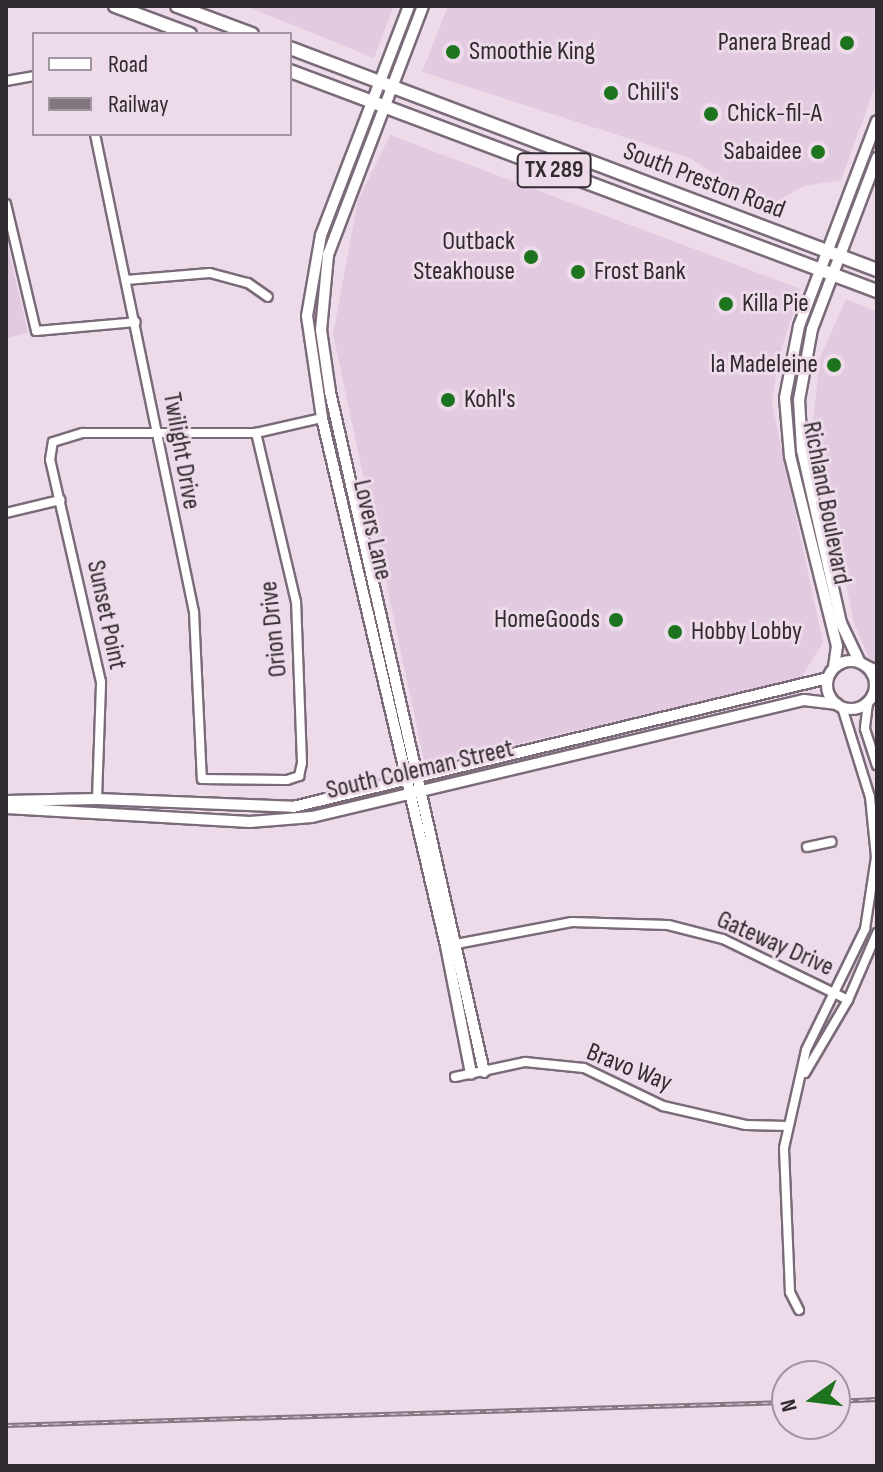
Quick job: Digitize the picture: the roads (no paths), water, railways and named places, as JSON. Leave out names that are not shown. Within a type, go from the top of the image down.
[{"type":"main road","points":[[115,6],[185,32]]},
{"type":"main road","points":[[177,6],[247,32]]},
{"type":"main road","name":"South Preston Road","points":[[292,49],[877,270]]},
{"type":"main road","name":"South Preston Road","points":[[292,72],[877,291]]},
{"type":"street","name":"Lovers Lane","points":[[409,6],[386,85],[328,255],[321,293],[324,361],[378,630],[484,1072]]},
{"type":"street","name":"Lovers Lane","points":[[386,85],[423,6]]},
{"type":"street","points":[[6,81],[32,76]]},
{"type":"street","name":"Lovers Lane","points":[[378,630],[322,418],[307,316],[314,262],[379,104]]},
{"type":"street","name":"Richland Boulevard","points":[[867,666],[841,623],[802,450],[799,400],[806,350],[833,274],[833,254],[877,121]]},
{"type":"street","name":"Twilight Drive","points":[[95,136],[194,612],[202,779]]},
{"type":"street","name":"Richland Boulevard","points":[[831,672],[837,646],[790,456],[785,398],[796,334],[820,270],[833,254],[877,158]]},
{"type":"street","points":[[6,204],[36,331],[136,322]]},
{"type":"street","points":[[126,280],[210,273],[248,283],[268,297]]},
{"type":"street","points":[[157,433],[256,433],[336,416]]},
{"type":"street","name":"Sunset Point","points":[[97,799],[101,682],[50,460],[53,442],[83,433],[157,433]]},
{"type":"street","name":"Orion Drive","points":[[202,779],[287,780],[299,776],[302,712],[296,602],[256,433]]},
{"type":"street","points":[[6,513],[60,500]]},
{"type":"street","points":[[812,552],[825,548]]},
{"type":"street","points":[[805,1073],[806,1050],[837,994],[865,929],[876,847],[870,797],[839,706],[827,691],[831,672],[867,666],[875,680],[865,729],[877,765]]},
{"type":"street","name":"South Coleman Street","points":[[6,801],[97,799],[293,807],[749,700],[831,672]]},
{"type":"street","points":[[839,706],[873,697]]},
{"type":"street","points":[[749,700],[752,714]]},
{"type":"street","name":"South Coleman Street","points":[[6,808],[250,822],[312,817],[804,700],[839,706]]},
{"type":"street","points":[[577,740],[580,755]]},
{"type":"street","points":[[96,813],[97,799]]},
{"type":"street","points":[[807,847],[831,842]]},
{"type":"street","name":"Gateway Drive","points":[[452,945],[572,922],[668,925],[723,939],[848,1000]]},
{"type":"street","points":[[799,1310],[790,1292],[784,1148],[788,1126],[805,1073],[848,1000],[877,933]]},
{"type":"street","name":"Lovers Lane","points":[[452,945],[471,1074]]},
{"type":"street","name":"Bravo Way","points":[[455,1077],[525,1062],[584,1068],[663,1106],[746,1125],[788,1126]]},
{"type":"railway","points":[[851,1400],[877,1399]]},
{"type":"railway","points":[[6,1425],[771,1402]]},
{"type":"place","name":"Panera Bread","points":[[847,43]]},
{"type":"place","name":"Smoothie King","points":[[453,52]]},
{"type":"place","name":"Chili's","points":[[611,93]]},
{"type":"place","name":"Chick-fil-A","points":[[711,114]]},
{"type":"place","name":"Sabaidee","points":[[818,152]]},
{"type":"place","name":"Outback Steakhouse","points":[[531,257]]},
{"type":"place","name":"Frost Bank","points":[[578,272]]},
{"type":"place","name":"Killa Pie","points":[[726,304]]},
{"type":"place","name":"la Madeleine","points":[[834,365]]},
{"type":"place","name":"Kohl's","points":[[448,400]]},
{"type":"place","name":"HomeGoods","points":[[616,620]]},
{"type":"place","name":"Hobby Lobby","points":[[675,632]]}]
